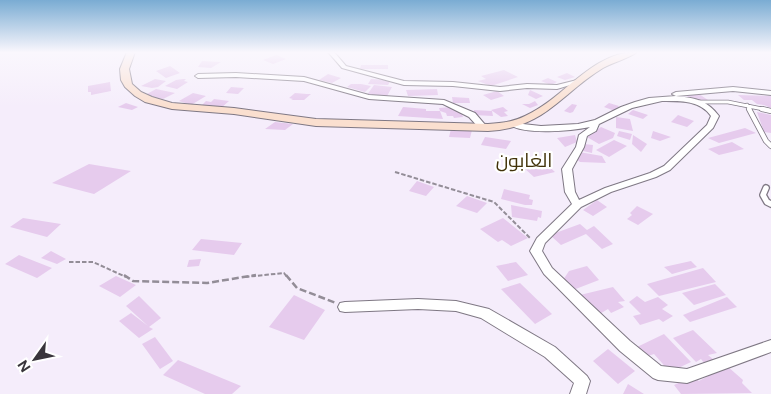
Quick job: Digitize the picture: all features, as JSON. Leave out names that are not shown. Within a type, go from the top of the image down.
[{"type":"main road","points":[[123,70],[126,82],[139,95],[164,104],[309,122],[483,127],[514,124],[539,114],[577,82],[595,70]]},
{"type":"street","points":[[357,70],[404,83],[505,89],[527,86],[557,87],[577,82]]},
{"type":"street","points":[[198,76],[236,75],[304,79],[376,98],[444,102],[472,115],[483,127]]},
{"type":"street","points":[[514,124],[555,128],[584,126],[657,97],[723,89],[733,88],[771,94]]},
{"type":"street","points":[[636,104],[682,99],[699,102],[713,112],[715,116],[714,121],[673,163],[653,175],[608,190],[577,205],[541,241],[536,251],[548,271],[625,346],[658,373],[687,376],[771,346]]},
{"type":"street","points":[[577,205],[570,192],[567,169],[580,147],[583,136],[592,129],[595,123]]},
{"type":"street","points":[[345,307],[418,304],[456,306],[484,313],[550,352],[582,381],[578,394]]},
{"type":"lane","points":[[699,102],[728,102],[771,111]]},
{"type":"lane","points":[[747,105],[766,141],[771,146]]},
{"type":"lane","points":[[766,188],[764,195],[767,202],[771,204]]},
{"type":"path","points":[[395,172],[494,202],[538,246]]},
{"type":"path","points":[[69,262],[93,262],[117,271],[134,281],[208,283],[249,276],[284,273],[297,288],[345,307]]},
{"type":"building","points":[[176,70],[180,73],[166,78],[156,71]]},
{"type":"building","points":[[505,70],[518,77],[491,86],[478,81],[486,79],[481,76]]},
{"type":"building","points":[[567,73],[575,77],[565,80],[557,77]]},
{"type":"building","points":[[328,74],[341,78],[332,83],[319,80]]},
{"type":"building","points":[[548,78],[557,82],[551,85],[541,81]]},
{"type":"building","points":[[155,79],[166,81],[158,87],[141,86]]},
{"type":"building","points":[[186,79],[184,81],[188,82],[177,89],[165,86],[176,80]]},
{"type":"building","points":[[371,79],[391,80],[388,85],[368,84]]},
{"type":"building","points":[[110,82],[111,91],[91,95],[91,92],[88,92],[88,86]]},
{"type":"building","points":[[351,84],[371,86],[365,92],[347,87]]},
{"type":"building","points":[[374,85],[392,87],[386,98],[367,95]]},
{"type":"building","points":[[231,87],[244,88],[238,94],[226,93]]},
{"type":"building","points":[[156,89],[175,93],[163,99],[145,95]]},
{"type":"building","points":[[437,89],[438,95],[408,96],[406,90]]},
{"type":"building","points":[[530,90],[543,96],[536,99],[528,95]]},
{"type":"building","points":[[497,91],[504,96],[491,100],[483,95]]},
{"type":"building","points":[[193,93],[206,96],[191,105],[179,101]]},
{"type":"building","points":[[295,93],[311,94],[304,100],[291,100],[293,99],[289,98]]},
{"type":"building","points":[[699,94],[708,100],[693,100],[685,95]]},
{"type":"building","points":[[738,95],[771,96],[771,108],[757,104],[752,100],[744,100]]},
{"type":"building","points":[[452,97],[469,98],[470,103],[453,103]]},
{"type":"building","points":[[214,99],[229,101],[221,108],[201,106],[206,101],[211,102]]},
{"type":"building","points":[[535,101],[538,105],[530,108],[522,104],[529,104]]},
{"type":"building","points":[[126,103],[138,107],[132,110],[118,107]]},
{"type":"building","points":[[609,103],[619,106],[615,111],[604,107]]},
{"type":"building","points":[[572,104],[577,105],[573,112],[564,111]]},
{"type":"building","points":[[403,107],[426,109],[426,111],[440,111],[443,119],[398,116]]},
{"type":"building","points":[[452,107],[452,110],[461,111],[463,117],[454,118],[453,116],[447,116],[439,108]]},
{"type":"building","points":[[503,107],[508,111],[504,112],[508,116],[501,117],[491,110]]},
{"type":"building","points":[[474,110],[492,111],[493,116],[474,115]]},
{"type":"building","points":[[633,110],[648,115],[643,119],[628,114]]},
{"type":"building","points":[[757,112],[771,115],[771,133],[764,132]]},
{"type":"building","points":[[678,115],[694,121],[687,127],[671,122]]},
{"type":"building","points":[[616,117],[630,119],[633,131],[616,128]]},
{"type":"building","points":[[275,122],[293,124],[285,130],[265,129]]},
{"type":"building","points":[[601,127],[615,133],[613,138],[599,144],[587,137]]},
{"type":"building","points":[[745,128],[756,133],[719,143],[708,138]]},
{"type":"building","points":[[451,129],[472,130],[470,138],[449,137]]},
{"type":"building","points":[[619,131],[632,134],[630,140],[617,136]]},
{"type":"building","points":[[653,131],[671,137],[660,141],[651,138]]},
{"type":"building","points":[[575,135],[577,142],[565,147],[557,138]]},
{"type":"building","points":[[633,135],[647,144],[641,152],[632,144]]},
{"type":"building","points":[[485,137],[511,141],[506,149],[481,145]]},
{"type":"building","points":[[614,140],[627,146],[609,157],[596,150]]},
{"type":"building","points":[[732,142],[744,149],[719,155],[708,149]]},
{"type":"building","points":[[584,144],[593,145],[592,153],[583,151]]},
{"type":"building","points":[[579,152],[602,156],[606,163],[580,162],[576,159]]},
{"type":"building","points":[[545,163],[555,172],[534,177],[524,168]]},
{"type":"building","points":[[89,164],[131,171],[94,194],[52,183]]},
{"type":"building","points":[[417,181],[434,187],[426,196],[409,191]]},
{"type":"building","points":[[504,189],[530,195],[529,199],[533,200],[532,205],[501,199]]},
{"type":"building","points":[[467,196],[487,203],[477,213],[456,206]]},
{"type":"building","points":[[597,200],[607,207],[593,216],[583,210]]},
{"type":"building","points":[[511,205],[542,211],[541,218],[538,217],[537,221],[512,217]]},
{"type":"building","points":[[637,206],[653,214],[638,225],[627,219],[632,215],[630,213]]},
{"type":"building","points":[[23,218],[61,224],[47,237],[10,227]]},
{"type":"building","points":[[503,218],[528,238],[511,246],[502,240],[498,242],[480,229]]},
{"type":"building","points":[[580,224],[587,230],[594,226],[613,244],[602,249],[586,234],[561,245],[550,235]]},
{"type":"building","points":[[201,239],[242,243],[234,255],[192,250]]},
{"type":"building","points":[[51,251],[66,259],[57,264],[41,258]]},
{"type":"building","points":[[19,255],[52,268],[37,278],[5,264]]},
{"type":"building","points":[[201,259],[199,266],[187,267],[189,260]]},
{"type":"building","points":[[691,261],[697,267],[672,274],[664,267]]},
{"type":"building","points":[[516,262],[528,275],[508,281],[496,266]]},
{"type":"building","points":[[587,266],[599,280],[573,290],[563,280],[569,271]]},
{"type":"building","points":[[703,268],[716,282],[659,296],[647,284]]},
{"type":"building","points":[[116,276],[136,285],[120,297],[99,286]]},
{"type":"building","points":[[520,283],[552,314],[535,324],[501,289]]},
{"type":"building","points":[[715,284],[726,295],[694,305],[682,293]]},
{"type":"building","points":[[613,287],[625,301],[618,302],[624,307],[611,313],[608,309],[598,315],[580,295]]},
{"type":"building","points":[[294,295],[325,310],[304,340],[269,327]]},
{"type":"building","points":[[139,296],[161,318],[149,327],[153,329],[139,338],[119,321],[131,313],[148,326],[126,306]]},
{"type":"building","points":[[637,296],[645,302],[658,297],[668,305],[662,309],[673,316],[663,322],[659,319],[640,325],[633,316],[641,314],[629,302]]},
{"type":"building","points":[[727,297],[737,307],[690,322],[683,315]]},
{"type":"building","points":[[693,330],[717,353],[708,355],[714,360],[705,364],[701,359],[696,362],[673,338]]},
{"type":"building","points":[[664,334],[691,362],[670,372],[654,354],[645,357],[637,347]]},
{"type":"building","points":[[155,337],[173,361],[160,369],[142,344]]},
{"type":"building","points":[[608,349],[635,371],[618,384],[593,361]]},
{"type":"building","points":[[178,360],[241,386],[232,394],[205,394],[163,375]]},
{"type":"building","points":[[727,366],[743,380],[742,383],[752,393],[681,394],[674,385],[693,376],[699,381]]},
{"type":"building","points":[[628,384],[644,394],[623,394]]},
{"type":"district","name":"الغابون","points":[[524,160]]}]
